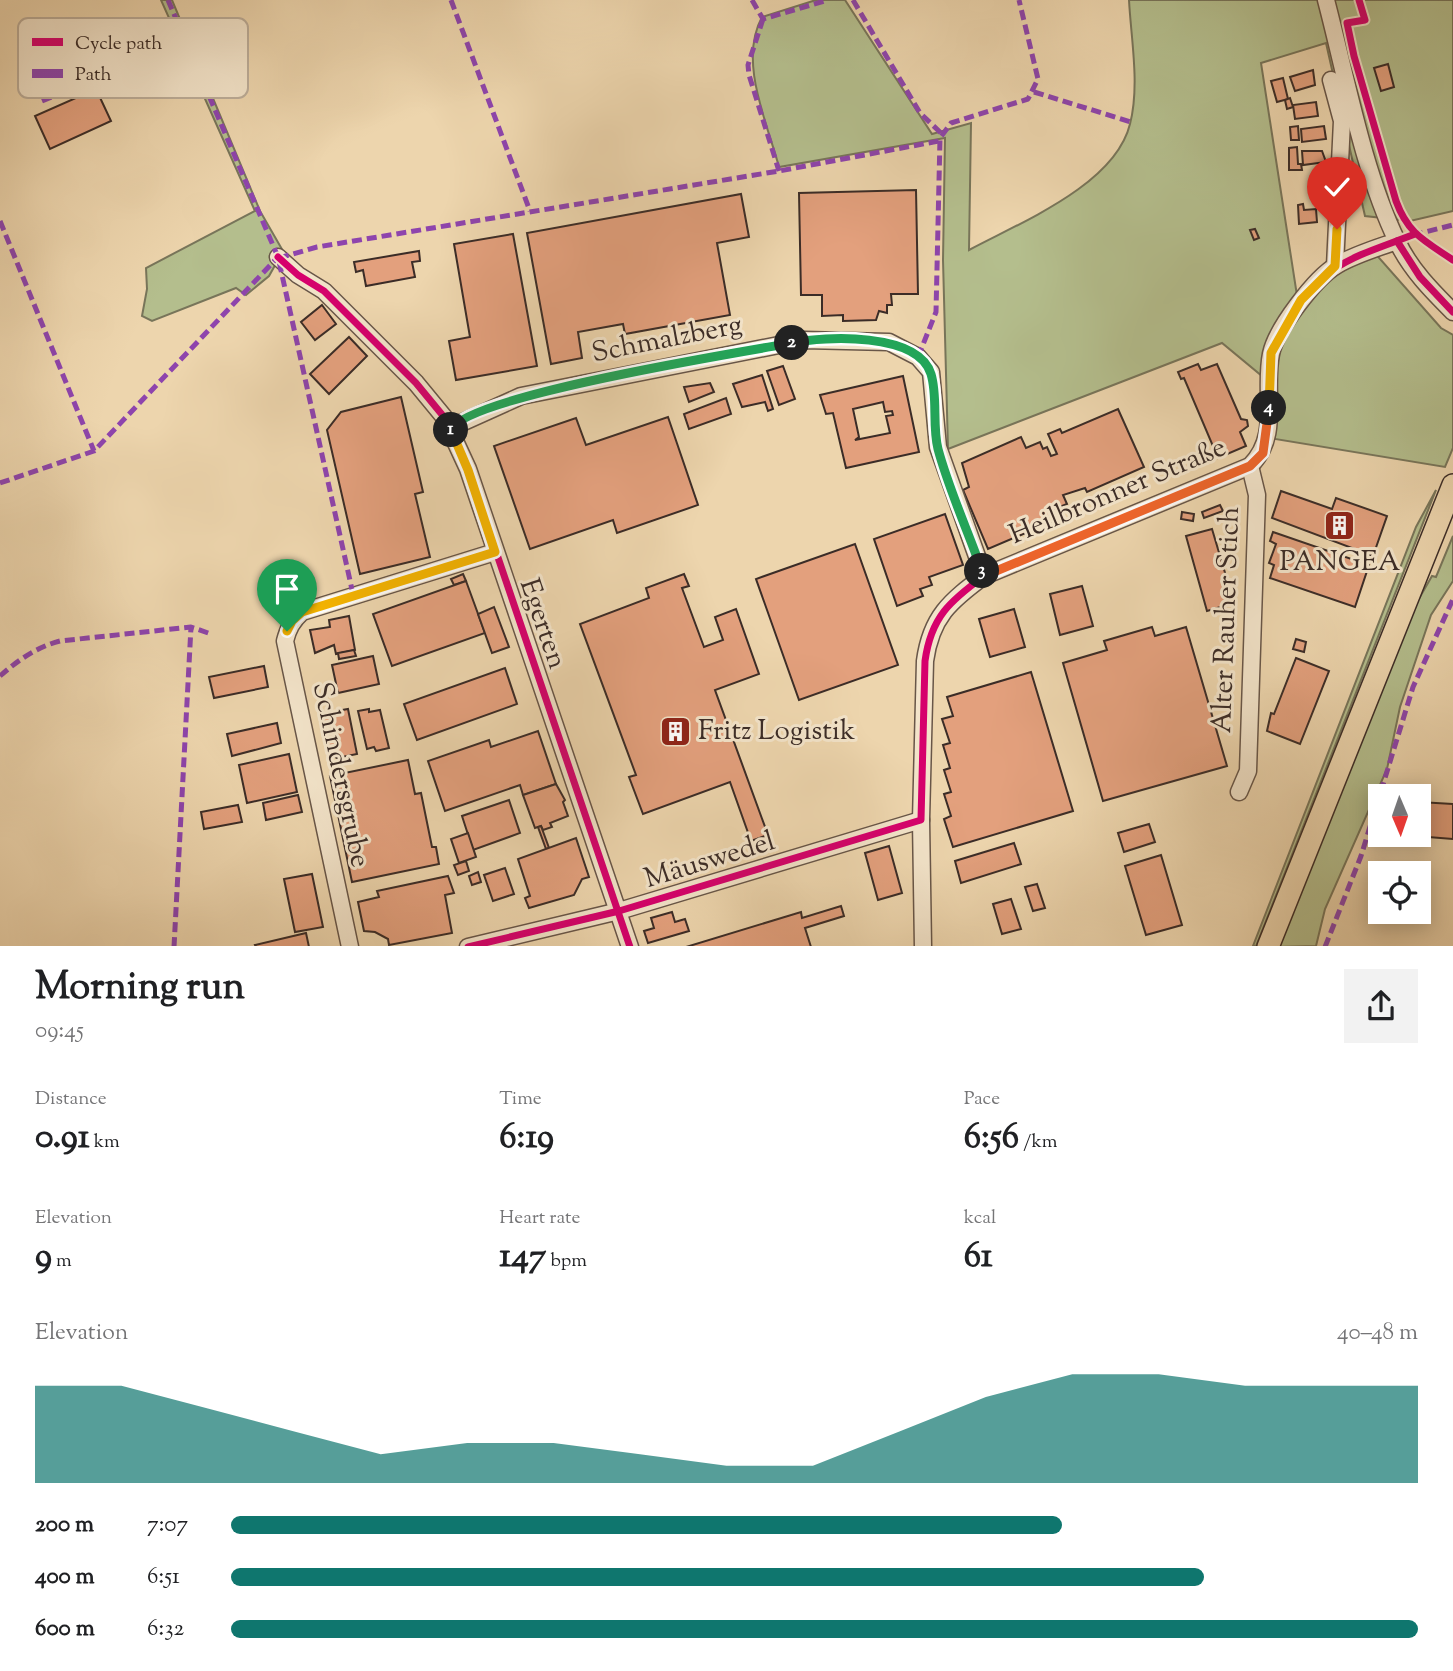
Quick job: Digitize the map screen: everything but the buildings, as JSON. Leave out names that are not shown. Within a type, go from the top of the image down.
[{"type":"main road","points":[[1268,946],[1453,485]]},
{"type":"street","points":[[1326,0],[1367,158],[1397,242],[1420,277],[1453,312]]},
{"type":"street","points":[[1331,80],[1342,121],[1335,266]]},
{"type":"street","name":"Alter Rauher Stich","points":[[1239,792],[1248,771],[1249,758],[1257,495],[1250,466],[1263,453],[1267,437],[1271,353],[1301,300],[1335,266],[1397,242]]},
{"type":"street","name":"Egerten","points":[[278,257],[298,275],[324,291],[416,383],[450,428],[468,470],[630,946]]},
{"type":"street","name":"Schmalzberg","points":[[450,428],[521,396],[804,340],[889,342],[918,357],[930,372],[938,447],[984,576]]},
{"type":"street","name":"Heilbronner Straße","points":[[923,946],[922,708],[928,635],[949,601],[984,576],[1250,466]]},
{"type":"street","name":"Schindersgrube","points":[[350,946],[285,641],[287,631],[292,621],[302,612],[495,552]]},
{"type":"street","name":"Mäuswedel","points":[[472,946],[619,911],[921,820]]},
{"type":"green space","points":[[161,0],[172,0],[180,18],[169,18]]},
{"type":"green space","points":[[816,0],[845,0],[932,134],[971,123],[969,250],[1063,199],[1106,165],[1121,146],[1130,124],[1134,94],[1129,0],[1453,0],[1453,211],[1410,221],[1365,216],[1326,43],[1261,63],[1298,302],[1268,381],[1222,343],[948,449],[943,260],[945,138],[779,167],[757,92],[753,53],[755,34],[762,17]]},
{"type":"green space","points":[[205,98],[213,98],[260,211],[283,251],[269,276],[246,295],[236,288],[152,321],[142,316],[147,289],[146,268],[255,211]]},
{"type":"green space","points":[[1373,251],[1441,328],[1453,335],[1453,448],[1445,467],[1275,439],[1271,404],[1272,353],[1284,331],[1337,267]]},
{"type":"green space","points":[[1436,490],[1256,946],[1253,946],[1416,527]]},
{"type":"green space","points":[[1453,536],[1453,581],[1431,615],[1400,707],[1387,769],[1380,784],[1368,784],[1368,812],[1325,909],[1316,946],[1275,946],[1405,623],[1432,576],[1436,577]]},
{"type":"marked path","points":[[168,0],[176,18]]},
{"type":"marked path","points":[[451,0],[530,211]]},
{"type":"marked path","points":[[752,0],[763,19],[828,0]]},
{"type":"marked path","points":[[853,0],[920,113],[942,134]]},
{"type":"marked path","points":[[918,357],[936,312],[940,138],[951,123],[1028,99],[1038,79],[1019,0]]},
{"type":"marked path","points":[[763,19],[748,65],[749,75],[779,171]]},
{"type":"marked path","points":[[1034,92],[1131,122]]},
{"type":"marked path","points":[[42,101],[49,98]]},
{"type":"marked path","points":[[210,98],[278,257],[353,594]]},
{"type":"marked path","points":[[279,258],[317,247],[779,171],[939,141]]},
{"type":"marked path","points":[[0,221],[94,451]]},
{"type":"marked path","points":[[1413,235],[1453,225]]},
{"type":"marked path","points":[[0,483],[94,451],[278,257]]},
{"type":"marked path","points":[[1325,946],[1361,856],[1413,687],[1453,599]]},
{"type":"marked path","points":[[0,676],[28,655],[60,641],[191,627],[211,634]]},
{"type":"marked path","points":[[174,946],[191,627]]},
{"type":"cycle path","points":[[1359,0],[1365,20],[1347,23],[1396,201],[1412,229],[1453,260]]},
{"type":"cycle path","points":[[472,946],[619,911],[921,820],[925,661],[932,633],[944,611],[984,576],[1250,466],[1260,454],[1269,426],[1268,383],[1271,353],[1302,300],[1329,273],[1343,264],[1415,234]]},
{"type":"cycle path","points":[[1397,241],[1420,277],[1453,312]]},
{"type":"cycle path","points":[[278,257],[298,275],[324,291],[416,383],[444,417],[468,469],[630,946]]},
{"type":"place","name":"PANGEA","points":[[1340,526]]},
{"type":"place","name":"Fritz Logistik","points":[[675,732]]},
{"type":"route","points":[[287,631],[292,621],[302,612],[495,552],[468,470],[450,428],[521,396],[804,340],[854,339],[889,342],[918,357],[930,372],[938,447],[984,576],[1236,469],[1250,466],[1263,453],[1267,437],[1271,353],[1301,300],[1335,266],[1337,229]]}]
